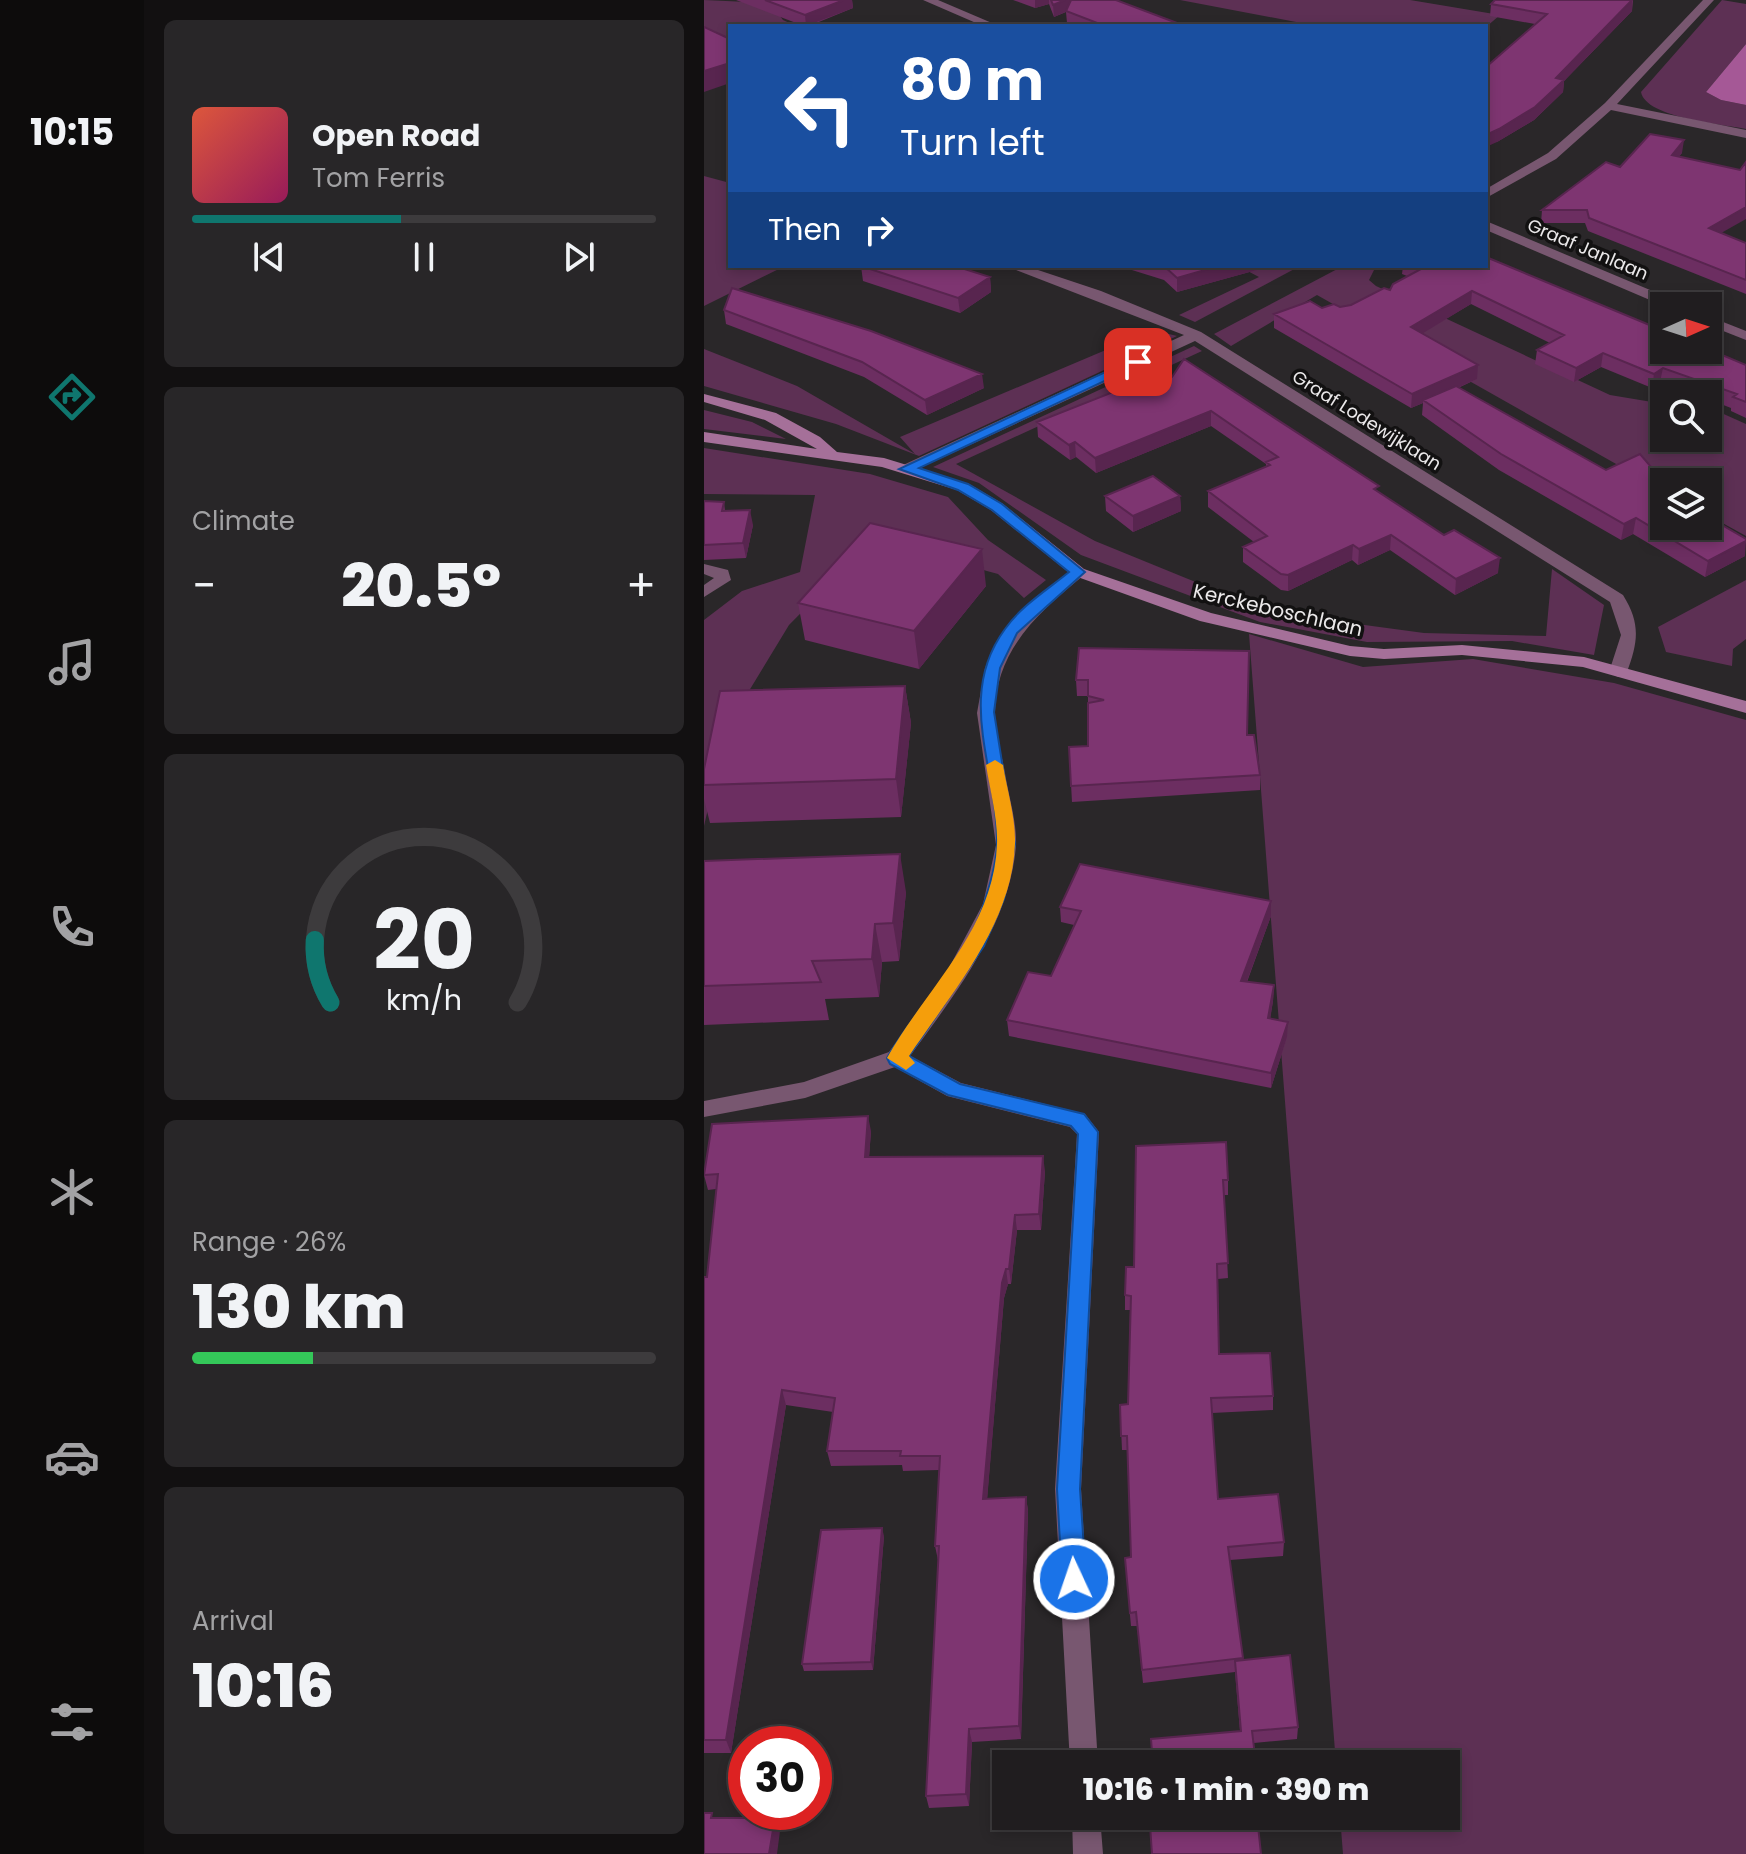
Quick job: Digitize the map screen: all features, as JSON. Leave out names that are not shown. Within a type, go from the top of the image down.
[{"type":"street","points":[[928,0],[988,24]]},
{"type":"street","points":[[1488,193],[1552,156],[1609,106],[1709,0]]},
{"type":"street","points":[[1609,106],[1746,134]]},
{"type":"street","name":"Graaf Janlaan","points":[[1488,226],[1650,295]]},
{"type":"street","name":"Graaf Lodewijklaan","points":[[1019,268],[1096,294],[1196,335],[1617,599],[1631,623],[1632,635],[1618,672]]},
{"type":"street","points":[[1722,326],[1746,336]]},
{"type":"street","points":[[906,469],[1196,335]]},
{"type":"street","name":"Kerckeboschlaan","points":[[704,398],[745,407],[795,425],[833,454]]},
{"type":"street","name":"Kerckeboschlaan","points":[[704,437],[833,454],[906,469],[963,487],[997,507],[1078,572],[1196,614],[1350,651],[1384,654],[1500,652],[1584,662],[1746,707]]},
{"type":"street","points":[[704,569],[722,573],[723,580],[704,592]]},
{"type":"street","points":[[704,1109],[805,1090],[897,1058],[977,942],[995,899],[1006,844],[986,712],[992,668],[1011,632],[1031,610],[1078,572]]},
{"type":"street","points":[[897,1058],[955,1090],[1077,1120],[1088,1132],[1068,1489],[1083,1750]]},
{"type":"street","points":[[1087,1830],[1088,1854]]},
{"type":"shaded area","points":[[704,0],[770,3],[783,20],[792,24],[728,24],[728,42],[704,32]]},
{"type":"shaded area","points":[[1180,0],[1410,0],[1500,15],[1488,25],[1306,24]]},
{"type":"shaded area","points":[[1722,0],[1746,4],[1746,44],[1706,92],[1721,100],[1746,105],[1746,129],[1670,114],[1646,101],[1641,92]]},
{"type":"shaded area","points":[[1746,44],[1746,105],[1721,100],[1706,92]]},
{"type":"shaded area","points":[[704,176],[728,182],[728,268],[781,268],[704,306]]},
{"type":"shaded area","points":[[1242,268],[1296,268],[1195,322],[1179,315],[1259,277]]},
{"type":"shaded area","points":[[1339,268],[1375,268],[1369,280],[1376,286],[1610,395],[1650,402],[1650,452],[1722,452],[1722,413],[1746,424],[1746,536],[1722,523],[1722,468],[1650,468],[1650,483],[1317,295],[1231,346],[1214,334]]},
{"type":"shaded area","points":[[1153,330],[1177,336],[919,456],[836,424],[704,386],[704,349],[797,386],[915,454],[900,437]]},
{"type":"shaded area","points":[[1194,346],[1202,351],[956,464],[1095,541],[1269,612],[1424,633],[1546,636],[1552,569],[1604,605],[1594,655],[1512,641],[1367,642],[1260,622],[1081,555],[979,483],[933,467]]},
{"type":"shaded area","points":[[704,410],[752,422],[786,439],[704,429]]},
{"type":"shaded area","points":[[704,448],[870,474],[948,497],[988,540],[1046,580],[1024,598],[998,574],[873,540],[789,625],[727,727],[704,826],[704,620],[742,591],[800,572],[815,495],[704,494]]},
{"type":"shaded area","points":[[1746,580],[1746,639],[1733,649],[1732,666],[1666,652],[1658,627]]},
{"type":"shaded area","points":[[1249,634],[1363,667],[1473,659],[1614,683],[1746,720],[1746,1854],[1343,1854],[1341,1830],[1460,1830],[1460,1750],[1335,1750]]},
{"type":"building","points":[[765,0],[844,0],[805,15]]},
{"type":"building","points":[[1071,0],[1116,0],[1180,24],[1100,24],[1066,11]]},
{"type":"building","points":[[1495,0],[1632,0],[1556,78],[1564,80],[1535,107],[1488,134],[1488,65],[1547,14],[1491,4]]},
{"type":"building","points":[[704,27],[728,38],[728,64],[704,71]]},
{"type":"building","points":[[1650,134],[1684,140],[1672,155],[1740,170],[1746,162],[1746,207],[1709,228],[1746,243],[1746,280],[1589,218],[1587,210],[1542,210],[1606,162],[1620,167]]},
{"type":"building","points":[[1488,258],[1650,325],[1650,364],[1722,364],[1722,355],[1746,365],[1746,402],[1733,397],[1737,394],[1722,389],[1722,380],[1697,380],[1663,368],[1654,374],[1603,353],[1576,368],[1537,350],[1564,335],[1472,291],[1411,327],[1478,365],[1412,394],[1274,314],[1310,301],[1322,308],[1334,304],[1340,307],[1351,305],[1384,288],[1390,290],[1393,284],[1419,268],[1488,268]]},
{"type":"building","points":[[867,268],[961,268],[990,277],[958,298]]},
{"type":"building","points":[[1166,268],[1212,268],[1177,278]]},
{"type":"building","points":[[732,288],[871,331],[982,374],[925,400],[862,362],[724,310]]},
{"type":"building","points":[[1184,359],[1379,486],[1374,489],[1444,535],[1454,530],[1500,558],[1456,579],[1391,535],[1359,549],[1353,545],[1288,575],[1281,574],[1243,547],[1267,536],[1208,491],[1270,465],[1266,462],[1278,457],[1211,411],[1095,458],[1075,442],[1069,445],[1037,422],[1118,390],[1126,395],[1172,377]]},
{"type":"building","points":[[1456,386],[1606,470],[1640,454],[1652,468],[1650,526],[1636,518],[1624,524],[1501,454],[1423,400]]},
{"type":"building","points":[[1153,476],[1180,496],[1133,516],[1105,496]]},
{"type":"building","points":[[704,501],[724,502],[722,511],[750,510],[743,543],[704,545]]},
{"type":"building","points":[[870,523],[982,549],[914,631],[798,603]]},
{"type":"building","points":[[1722,525],[1746,539],[1746,541],[1708,561],[1673,540],[1722,540]]},
{"type":"building","points":[[1079,648],[1249,651],[1247,735],[1254,735],[1260,775],[1071,786],[1069,747],[1088,746],[1088,703],[1104,700],[1088,696],[1088,680],[1076,680]]},
{"type":"building","points":[[905,686],[896,779],[704,785],[704,769],[720,691]]},
{"type":"building","points":[[900,854],[893,923],[875,924],[872,959],[812,961],[821,982],[704,986],[704,861]]},
{"type":"building","points":[[1080,864],[1271,901],[1241,981],[1274,985],[1268,1018],[1288,1022],[1271,1073],[1007,1020],[1028,972],[1051,976],[1081,911],[1060,907]]},
{"type":"building","points":[[868,1116],[865,1157],[1043,1156],[1039,1214],[1015,1215],[1009,1269],[1006,1269],[1002,1283],[983,1499],[1026,1497],[1019,1726],[969,1729],[966,1794],[926,1796],[939,1546],[935,1546],[940,1456],[900,1456],[901,1451],[827,1451],[835,1398],[782,1390],[726,1740],[704,1740],[704,1277],[707,1277],[718,1174],[704,1175],[712,1124]]},
{"type":"building","points":[[1226,1142],[1228,1180],[1223,1180],[1228,1263],[1217,1264],[1219,1354],[1270,1353],[1273,1396],[1211,1398],[1218,1499],[1278,1494],[1284,1542],[1228,1547],[1243,1658],[1142,1670],[1136,1612],[1130,1613],[1125,1558],[1131,1557],[1127,1436],[1121,1436],[1120,1405],[1128,1404],[1131,1296],[1125,1295],[1126,1267],[1134,1267],[1136,1146]]},
{"type":"building","points":[[882,1528],[871,1662],[802,1664],[821,1530]]},
{"type":"building","points":[[1290,1655],[1298,1727],[1252,1731],[1254,1750],[1152,1750],[1151,1739],[1241,1731],[1235,1661]]},
{"type":"building","points":[[704,1813],[712,1813],[711,1818],[728,1818],[728,1830],[773,1830],[769,1854],[704,1854]]},
{"type":"building","points":[[1150,1830],[1258,1830],[1261,1854],[1152,1854]]},
{"type":"slow traffic","points":[[906,1063],[897,1058],[977,942],[995,899],[1006,844],[995,765]]},
{"type":"route","points":[[1074,1579],[1068,1489],[1088,1132],[1085,1125],[1077,1120],[955,1090],[897,1058],[977,942],[995,899],[1006,844],[986,712],[992,668],[1011,632],[1031,610],[1078,572],[997,507],[963,487],[906,469],[1138,362]]}]
